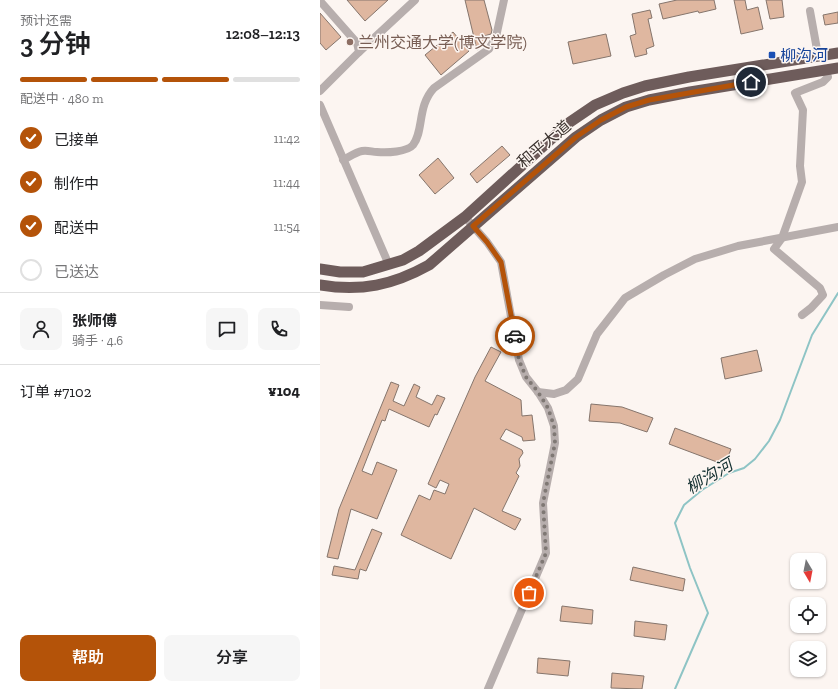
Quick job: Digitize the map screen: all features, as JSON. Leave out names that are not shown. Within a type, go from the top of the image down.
[{"type":"highway","name":"和平大道","points":[[320,269],[340,272],[363,272],[403,260],[419,251],[465,217],[570,122],[595,105],[622,93],[645,86],[818,55],[838,53]]},
{"type":"highway","name":"和平大道","points":[[320,285],[339,288],[364,288],[394,282],[429,265],[576,137],[601,120],[626,107],[649,100],[690,92],[838,68]]},
{"type":"street","points":[[320,91],[358,52],[415,0]]},
{"type":"street","points":[[343,160],[360,151],[396,151],[408,149],[413,145],[417,137],[426,96],[434,88],[489,50],[496,37],[504,0]]},
{"type":"street","points":[[320,1],[357,43],[358,52]]},
{"type":"street","points":[[810,11],[818,55]]},
{"type":"street","points":[[802,315],[811,308],[822,295],[820,288],[774,249],[782,238],[802,182],[800,166],[803,110],[795,93],[823,82],[828,77],[826,70]]},
{"type":"street","points":[[320,105],[389,265]]},
{"type":"street","points":[[465,217],[487,242],[501,262],[519,360],[526,377],[548,408],[554,426],[555,443],[543,503],[546,553],[488,689]]},
{"type":"street","points":[[538,392],[554,394],[566,390],[578,379],[597,334],[625,298],[695,259],[738,246],[838,227]]},
{"type":"street","points":[[320,305],[349,307]]},
{"type":"building","points":[[347,0],[388,0],[365,21]]},
{"type":"building","points":[[465,0],[484,0],[492,30],[491,34],[484,36],[486,43],[477,50]]},
{"type":"building","points":[[677,0],[714,0],[716,9],[699,13],[698,11],[663,19],[659,4]]},
{"type":"building","points":[[734,0],[745,0],[747,10],[758,7],[763,29],[741,34]]},
{"type":"building","points":[[766,0],[782,0],[784,17],[770,19]]},
{"type":"building","points":[[650,10],[652,18],[648,19],[654,46],[646,49],[647,54],[635,57],[630,36],[636,34],[632,14]]},
{"type":"building","points":[[838,12],[838,23],[825,25],[823,15]]},
{"type":"building","points":[[320,13],[341,37],[326,50],[320,43]]},
{"type":"building","points":[[453,32],[469,51],[441,75],[425,55]]},
{"type":"building","points":[[606,34],[611,56],[573,64],[568,42]]},
{"type":"building","points":[[502,146],[510,155],[477,183],[470,174]]},
{"type":"building","points":[[438,158],[454,178],[435,194],[419,175]]},
{"type":"building","points":[[491,347],[501,352],[485,381],[521,400],[522,416],[532,415],[535,440],[523,441],[522,437],[506,429],[500,439],[522,450],[523,453],[519,459],[520,466],[516,473],[519,476],[502,511],[521,519],[515,530],[474,508],[451,559],[401,535],[419,495],[430,500],[434,490],[445,494],[449,484],[440,480],[436,488],[428,484],[475,377]]},
{"type":"building","points":[[757,350],[762,371],[725,379],[721,358]]},
{"type":"building","points":[[391,382],[399,385],[393,401],[404,406],[414,384],[420,387],[416,397],[432,405],[437,395],[445,398],[437,415],[435,414],[429,427],[389,409],[385,421],[382,420],[362,471],[372,475],[377,462],[397,470],[377,519],[351,509],[338,559],[327,557],[339,509]]},
{"type":"building","points":[[591,404],[622,407],[653,418],[647,432],[620,423],[589,421]]},
{"type":"building","points":[[675,428],[731,449],[725,465],[669,444]]},
{"type":"building","points":[[372,529],[382,533],[366,571],[360,569],[358,579],[332,575],[334,566],[355,570]]},
{"type":"building","points":[[633,567],[685,579],[683,591],[630,580]]},
{"type":"building","points":[[562,606],[593,610],[592,624],[560,621]]},
{"type":"building","points":[[635,621],[667,625],[665,640],[634,636]]},
{"type":"building","points":[[538,658],[570,661],[568,676],[537,673]]},
{"type":"building","points":[[612,673],[644,676],[642,689],[611,688]]},
{"type":"waterway","name":"柳沟河","points":[[675,689],[708,613],[690,568],[675,523],[684,505],[702,490],[729,473],[744,468],[755,459],[769,441],[780,420],[812,335],[838,293]]},
{"type":"way so far","points":[[515,336],[519,360],[526,377],[548,408],[554,426],[555,443],[543,503],[546,553],[529,593]]},
{"type":"place","name":"兰州交通大学(博文学院)","points":[[350,42]]},
{"type":"place","name":"柳沟河","points":[[772,55]]},
{"type":"route","points":[[515,336],[501,262],[487,242],[473,226],[576,137],[601,120],[626,107],[649,100],[751,82]]}]
